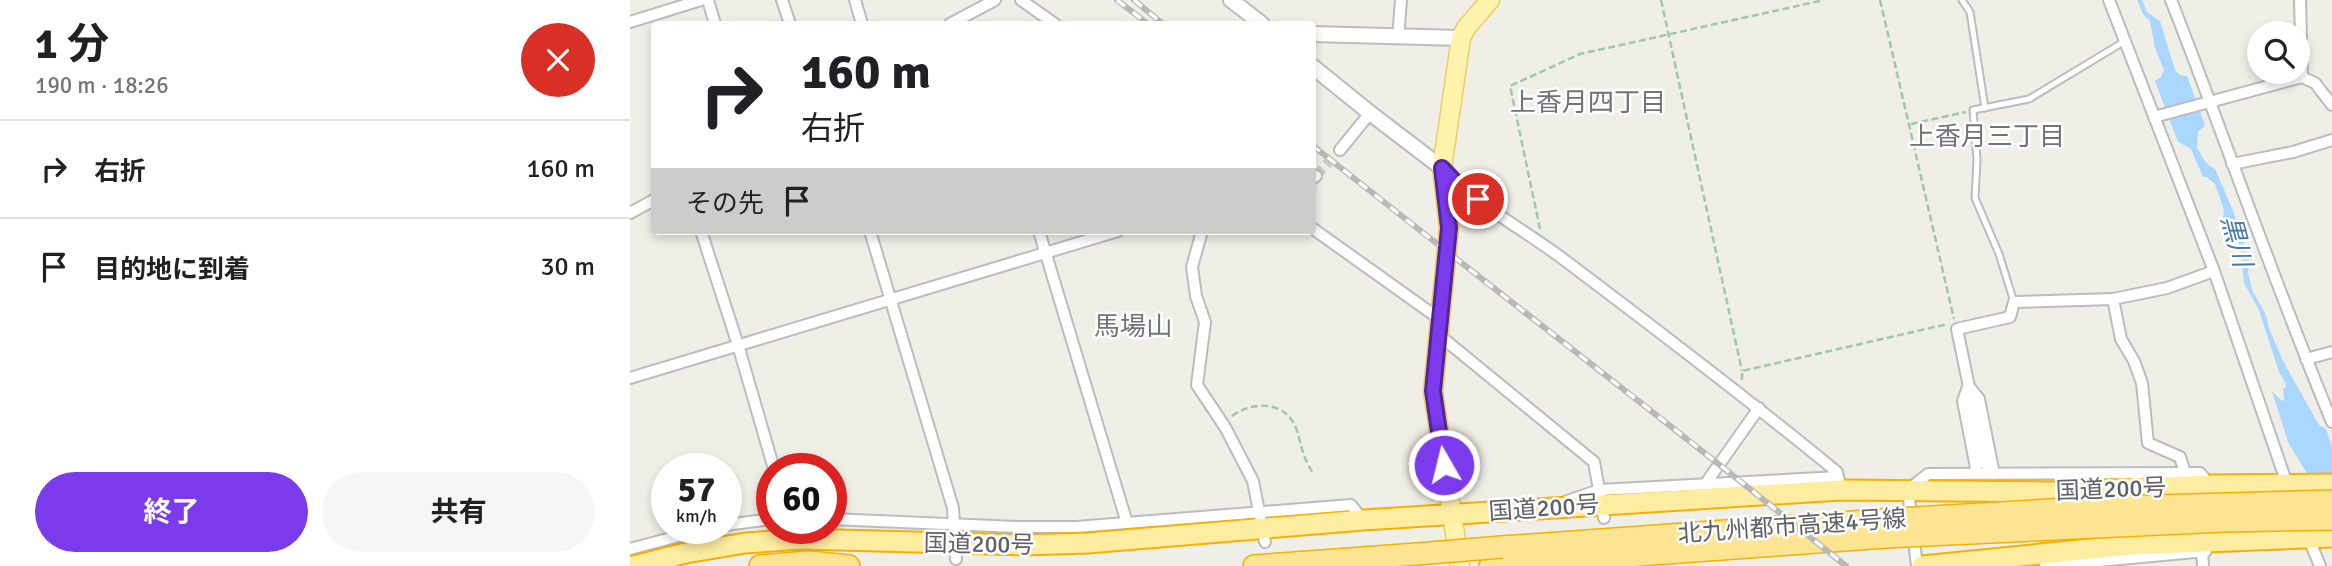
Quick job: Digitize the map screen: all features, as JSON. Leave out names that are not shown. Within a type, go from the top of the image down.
[{"type":"highway","name":"国道200号","points":[[634,566],[686,553],[745,543],[791,540],[1088,543],[1262,527],[1601,504],[1839,484],[1908,490],[2057,492],[2210,485],[2332,484]]},
{"type":"highway","name":"北九州都市高速4号線","points":[[1254,566],[1417,554],[1499,559],[1883,529],[2082,508],[2332,501]]},
{"type":"highway","name":"北九州都市高速4号線","points":[[1883,529],[2332,519]]},
{"type":"highway","points":[[1922,566],[1975,563],[2130,545],[2319,537]]},
{"type":"highway","points":[[760,566],[809,562],[849,566]]},
{"type":"main road","points":[[1460,566],[1433,391],[1449,228],[1442,168],[1461,38],[1490,0]]},
{"type":"street","points":[[630,22],[701,0]]},
{"type":"street","points":[[708,0],[714,21]]},
{"type":"street","points":[[782,0],[789,21]]},
{"type":"street","points":[[855,0],[861,21]]},
{"type":"street","points":[[955,21],[995,0]]},
{"type":"street","points":[[1021,0],[1051,21]]},
{"type":"street","points":[[1231,0],[1258,21]]},
{"type":"street","points":[[1398,38],[1401,0]]},
{"type":"street","points":[[2109,0],[2214,271],[2291,485],[2319,537],[2320,566]]},
{"type":"street","points":[[2171,0],[2208,103],[2332,422]]},
{"type":"street","points":[[2300,0],[2301,21]]},
{"type":"street","points":[[972,11],[975,21]]},
{"type":"street","points":[[1316,34],[1461,38]]},
{"type":"street","points":[[1316,68],[1442,168],[1457,184],[1544,244],[1743,394],[1837,472],[1839,484],[1706,483],[1601,504],[1594,463],[1440,328],[1316,231]]},
{"type":"street","points":[[2310,81],[2315,83],[2332,105]]},
{"type":"street","points":[[2155,117],[2277,84]]},
{"type":"street","points":[[1340,150],[1370,113]]},
{"type":"street","points":[[2232,164],[2293,152],[2332,139]]},
{"type":"street","points":[[630,214],[651,202]]},
{"type":"street","points":[[702,235],[769,453]]},
{"type":"street","points":[[871,235],[953,508],[955,543]]},
{"type":"street","points":[[1040,235],[1127,523]]},
{"type":"street","points":[[630,378],[1105,235]]},
{"type":"street","points":[[847,522],[955,543],[1127,523],[1262,527],[1253,481],[1225,427],[1197,385],[1205,322],[1196,296],[1192,267],[1201,235]]},
{"type":"street","points":[[1981,468],[1957,329],[2010,317],[2014,302],[2113,299],[2167,288],[2214,271]]},
{"type":"street","points":[[2113,299],[2121,339],[2134,361],[2142,383],[2148,443],[2180,457],[2185,473]]},
{"type":"street","points":[[2306,359],[2332,352]]},
{"type":"street","points":[[1968,386],[1979,399],[1994,474]]},
{"type":"street","points":[[1706,483],[1759,408]]},
{"type":"street","points":[[1917,566],[1908,490],[1928,474],[1981,468],[1994,474],[2200,473],[2210,485]]},
{"type":"street","points":[[2045,566],[2233,549],[2249,540]]},
{"type":"street","points":[[630,549],[651,543]]},
{"type":"street","points":[[2202,551],[2203,566]]},
{"type":"lane","points":[[1962,0],[1970,12],[1985,108]]},
{"type":"lane","points":[[2014,302],[1999,254],[1975,198],[1977,160],[1973,110],[2029,99],[2124,41]]},
{"type":"path","points":[[1661,0],[1742,371],[1743,394]]},
{"type":"path","points":[[1544,244],[1510,86],[1580,54],[1824,0]]},
{"type":"path","points":[[1742,371],[1955,323],[1880,0]]},
{"type":"path","points":[[1910,124],[1973,110]]},
{"type":"path","points":[[1225,427],[1229,418],[1240,410],[1258,405],[1276,408],[1294,422],[1304,457],[1314,475]]},
{"type":"water","points":[[2137,0],[2142,0],[2147,12],[2160,21],[2175,70],[2180,75],[2187,76],[2205,125],[2198,132],[2197,148],[2206,163],[2215,169],[2232,208],[2249,258],[2248,273],[2252,290],[2265,313],[2282,359],[2319,425],[2326,429],[2332,447],[2332,515],[2288,442],[2272,391],[2284,400],[2283,388],[2286,384],[2279,372],[2259,310],[2244,283],[2237,239],[2223,218],[2224,210],[2215,184],[2203,177],[2191,149],[2178,142],[2155,81],[2161,77],[2164,70],[2155,48],[2150,21],[2143,14]]},
{"type":"tunnel","points":[[1316,176],[1340,150]]},
{"type":"railway","points":[[1117,0],[1144,21]]},
{"type":"railway","points":[[1134,0],[1159,21]]},
{"type":"railway","points":[[1316,148],[1846,566]]},
{"type":"district","name":"上香月四丁目","points":[[1588,102]]},
{"type":"district","name":"上香月三丁目","points":[[1987,136]]},
{"type":"district","name":"馬場山","points":[[1133,326]]},
{"type":"route","points":[[1444,465],[1433,391],[1449,228],[1442,168],[1457,184],[1478,199]]},
{"type":"water label","name":"黒川","points":[[2237,241]]}]
